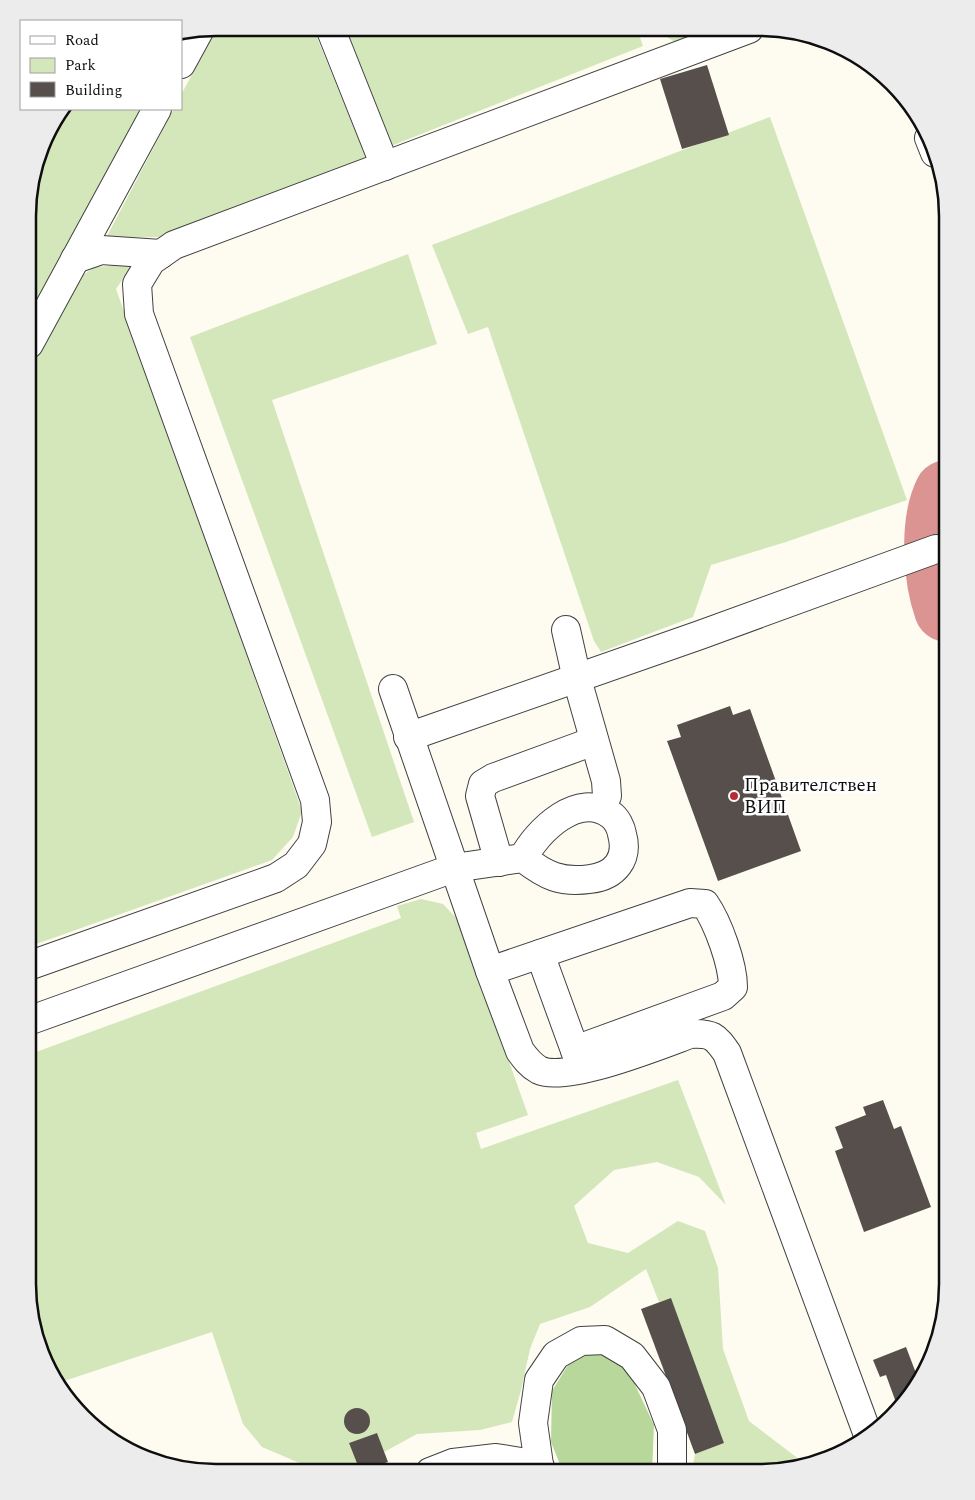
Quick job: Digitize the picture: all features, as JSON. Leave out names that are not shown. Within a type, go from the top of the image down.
[{"type":"street","points":[[333,36],[384,166]]},
{"type":"street","points":[[36,963],[276,878],[296,865],[312,844],[317,822],[315,800],[139,314],[137,284],[151,260],[174,245],[729,36]]},
{"type":"street","points":[[182,62],[195,38]]},
{"type":"street","points":[[36,331],[156,110]]},
{"type":"street","points":[[75,259],[102,250],[161,254]]},
{"type":"street","points":[[408,737],[577,679],[936,549]]},
{"type":"street","points":[[566,630],[577,679],[606,781],[607,796],[601,809]]},
{"type":"street","points":[[393,689],[490,970],[520,1051],[528,1062],[540,1070],[556,1074],[578,1060],[724,996],[733,987],[733,973],[713,915],[705,904],[690,903],[490,970]]},
{"type":"street","points":[[511,860],[480,796],[484,784],[493,778],[594,741]]},
{"type":"street","points":[[36,1018],[454,868],[511,860],[537,869],[554,878],[573,881],[595,878],[608,874],[617,867],[624,857],[625,844],[621,828],[612,816],[601,809],[587,808],[572,811],[555,820],[541,832],[530,846],[511,860]]},
{"type":"street","points":[[540,954],[578,1060]]},
{"type":"street","points":[[578,1060],[690,1034],[706,1033],[718,1040],[727,1053],[865,1428]]},
{"type":"street","points":[[539,1464],[533,1423],[539,1380],[556,1355],[581,1341],[605,1340],[632,1356],[656,1387],[672,1430],[672,1464]]},
{"type":"street","points":[[450,1464],[496,1458],[522,1464]]},
{"type":"green space","points":[[212,36],[316,36],[366,157],[161,237],[106,238],[173,110],[182,110],[182,93]]},
{"type":"green space","points":[[346,36],[639,36],[643,46],[391,146]]},
{"type":"green space","points":[[665,36],[692,36],[675,42]]},
{"type":"green space","points":[[72,110],[140,110],[36,300],[36,217],[38,193],[42,170],[60,126]]},
{"type":"green space","points":[[770,117],[907,500],[786,542],[711,565],[693,617],[601,652],[594,641],[488,327],[468,334],[432,245]]},
{"type":"green space","points":[[408,254],[437,344],[272,400],[414,822],[372,837],[190,337]]},
{"type":"green space","points":[[133,264],[116,289],[302,811],[293,837],[272,860],[36,944],[36,353],[75,280],[95,267]]},
{"type":"green space","points":[[421,899],[443,904],[459,921],[528,1115],[476,1133],[481,1149],[678,1080],[726,1205],[699,1177],[657,1162],[614,1170],[574,1206],[588,1243],[628,1253],[678,1221],[705,1231],[718,1268],[723,1349],[749,1421],[799,1459],[758,1464],[693,1464],[695,1454],[724,1443],[671,1299],[659,1302],[646,1269],[590,1307],[540,1324],[530,1349],[512,1422],[480,1430],[417,1434],[384,1452],[377,1433],[349,1443],[357,1464],[302,1464],[262,1447],[243,1424],[212,1332],[65,1381],[50,1352],[42,1330],[38,1307],[36,1283],[36,1052],[401,918],[397,906]]},
{"type":"green space","points":[[582,1354],[601,1354],[628,1370],[654,1425],[652,1464],[560,1464],[551,1442],[552,1391],[568,1365]]},
{"type":"building","points":[[707,65],[729,135],[682,149],[660,79]]},
{"type":"building","name":"Правителствен ВИП","points":[[730,706],[733,715],[750,709],[801,851],[718,881],[667,741],[681,737],[677,725]]},
{"type":"building","points":[[883,1100],[894,1129],[901,1126],[931,1207],[864,1232],[835,1151],[843,1148],[835,1127],[866,1115],[863,1107]]},
{"type":"building","points":[[671,1298],[724,1443],[695,1454],[641,1309]]},
{"type":"building","points":[[906,1347],[916,1372],[895,1400],[886,1375],[880,1377],[873,1360]]},
{"type":"building","points":[[357,1408],[366,1412],[370,1421],[366,1430],[357,1434],[348,1430],[344,1421],[348,1412]]},
{"type":"building","points":[[377,1433],[388,1462],[382,1464],[357,1464],[349,1443]]},
{"type":"taxiway","points":[[939,519],[937,551],[939,574]]},
{"type":"place","name":"Правителствен ВИП","points":[[734,796]]}]
